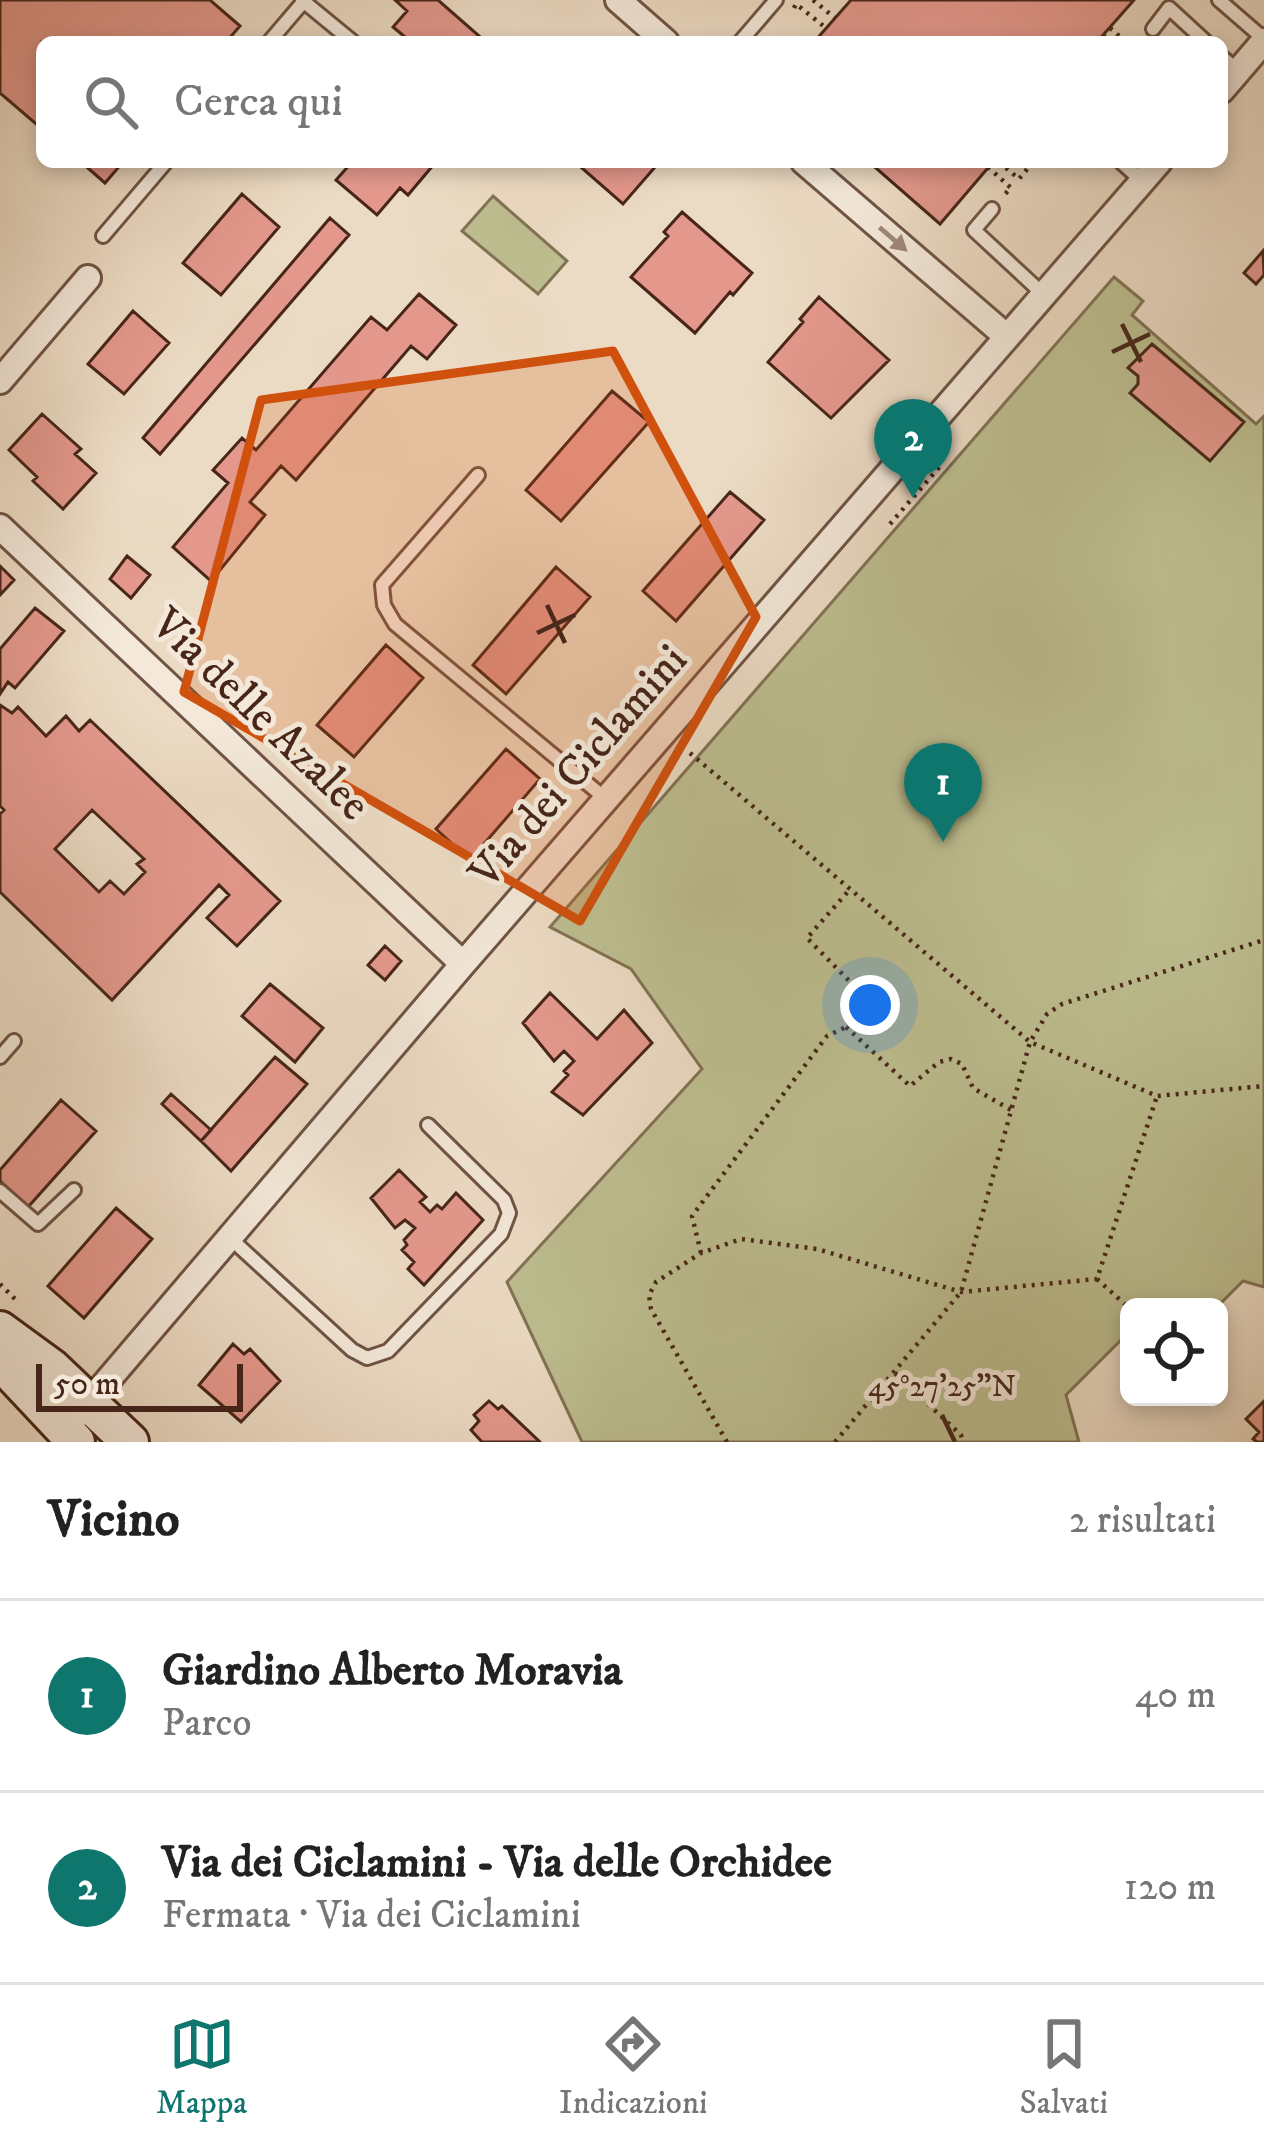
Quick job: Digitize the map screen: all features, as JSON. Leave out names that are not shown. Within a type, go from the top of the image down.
[{"type":"main road","points":[[0,1330],[52,1369],[71,1429]]},
{"type":"main road","points":[[0,1361],[71,1429],[130,1442]]},
{"type":"street","points":[[617,0],[659,36]]},
{"type":"street","points":[[1228,72],[1264,40]]},
{"type":"street","points":[[811,168],[1006,336]]},
{"type":"street","name":"Via dei Ciclamini","points":[[71,1429],[463,964],[1151,172]]},
{"type":"street","points":[[0,381],[88,278]]},
{"type":"street","name":"Via delle Azalee","points":[[0,526],[463,964]]},
{"type":"lane","points":[[745,36],[776,0]]},
{"type":"lane","points":[[1219,0],[1264,40]]},
{"type":"lane","points":[[274,36],[303,1],[346,36]]},
{"type":"lane","points":[[1153,29],[1169,8],[1199,36]]},
{"type":"lane","points":[[103,236],[161,168]]},
{"type":"lane","points":[[992,209],[974,230],[1043,294]]},
{"type":"lane","points":[[478,475],[382,585],[384,605],[395,624],[607,800]]},
{"type":"lane","points":[[0,1057],[14,1041]]},
{"type":"lane","points":[[230,1238],[352,1350],[368,1358],[388,1351],[502,1234],[509,1213],[504,1200],[428,1126]]},
{"type":"lane","points":[[0,1191],[38,1224],[74,1190]]},
{"type":"path","points":[[813,0],[835,19]]},
{"type":"path","points":[[787,15],[796,4],[826,28]]},
{"type":"path","points":[[1110,28],[1119,36]]},
{"type":"path","points":[[989,168],[1011,188],[992,209]]},
{"type":"path","points":[[890,524],[942,464]]},
{"type":"path","points":[[690,753],[1030,1042],[1157,1096],[1264,1087]]},
{"type":"path","points":[[701,1253],[692,1216],[827,1036],[846,1027],[863,996],[807,938],[851,888]]},
{"type":"path","points":[[835,1442],[961,1292],[1030,1042],[1047,1014],[1062,1004],[1264,940]]},
{"type":"path","points":[[846,1027],[910,1086],[939,1062],[951,1059],[962,1064],[973,1088],[1011,1110]]},
{"type":"path","points":[[1097,1280],[1157,1096]]},
{"type":"path","points":[[727,1442],[651,1309],[649,1294],[656,1282],[701,1253],[741,1239],[817,1250],[961,1292],[1097,1280],[1120,1300]]},
{"type":"path","points":[[895,1373],[963,1442]]},
{"type":"highlighted area","points":[[613,351],[756,617],[580,921],[184,692],[261,400]]},
{"type":"green space","points":[[493,196],[567,261],[538,294],[462,231]]},
{"type":"green space","points":[[1114,277],[1143,301],[1132,315],[1256,424],[1264,416],[1264,1287],[1243,1281],[1226,1298],[1120,1298],[1120,1341],[1066,1395],[1079,1442],[582,1442],[507,1282],[702,1069],[631,969],[550,927]]},
{"type":"building","points":[[0,0],[210,0],[240,26],[231,36],[36,36],[36,124],[0,93]]},
{"type":"building","points":[[395,0],[438,0],[479,36],[404,36],[393,27],[407,11]]},
{"type":"building","points":[[851,0],[1134,0],[1102,36],[819,36]]},
{"type":"building","points":[[88,168],[118,168],[105,183]]},
{"type":"building","points":[[347,168],[431,168],[408,195],[400,188],[377,215],[336,180]]},
{"type":"building","points":[[582,168],[654,168],[623,204]]},
{"type":"building","points":[[876,168],[988,168],[940,224]]},
{"type":"building","points":[[242,194],[279,227],[221,295],[183,263]]},
{"type":"building","points":[[682,212],[752,273],[695,333],[631,277],[668,236],[664,232]]},
{"type":"building","points":[[330,218],[349,235],[160,454],[143,438]]},
{"type":"building","points":[[1263,251],[1264,275],[1256,284],[1244,273]]},
{"type":"building","points":[[419,294],[456,325],[427,359],[411,346],[296,480],[281,466],[250,502],[265,515],[211,581],[173,547],[228,483],[213,470],[242,438],[256,450],[371,317],[387,330]]},
{"type":"building","points":[[819,297],[889,360],[831,418],[768,362]]},
{"type":"building","points":[[133,311],[169,343],[124,394],[88,364]]},
{"type":"building","points":[[1152,344],[1244,422],[1210,461],[1130,393],[1138,376],[1128,368]]},
{"type":"building","points":[[612,391],[649,422],[561,521],[526,490]]},
{"type":"building","points":[[42,414],[81,449],[75,454],[96,473],[63,509],[9,450]]},
{"type":"building","points":[[730,492],[764,520],[676,621],[643,591]]},
{"type":"building","points":[[127,556],[150,575],[131,598],[110,579]]},
{"type":"building","points":[[0,566],[14,580],[0,595]]},
{"type":"building","points":[[556,567],[590,597],[506,694],[473,665]]},
{"type":"building","points":[[35,608],[64,631],[15,688],[8,682],[0,694],[0,649]]},
{"type":"building","points":[[386,645],[423,678],[354,757],[317,725]]},
{"type":"building","points":[[0,705],[12,713],[18,707],[46,736],[66,716],[79,731],[90,720],[280,901],[237,946],[207,918],[229,895],[219,885],[112,1000],[0,892],[0,814],[4,810],[0,806]],"holes":[[[92,810],[144,859],[137,864],[145,872],[124,894],[110,881],[99,892],[55,849]]]},
{"type":"building","points":[[506,749],[540,779],[470,860],[436,829]]},
{"type":"building","points":[[385,946],[401,961],[385,980],[368,965]]},
{"type":"building","points":[[270,984],[323,1028],[295,1062],[242,1016]]},
{"type":"building","points":[[550,993],[597,1039],[624,1010],[652,1043],[583,1115],[552,1092],[574,1061],[564,1051],[554,1061],[523,1023]]},
{"type":"building","points":[[275,1057],[307,1084],[231,1171],[201,1141]]},
{"type":"building","points":[[171,1094],[211,1130],[201,1141],[162,1104]]},
{"type":"building","points":[[61,1100],[96,1131],[28,1207],[0,1181],[0,1170]]},
{"type":"building","points":[[399,1170],[426,1197],[420,1202],[430,1212],[437,1205],[442,1209],[456,1193],[483,1220],[424,1285],[408,1269],[414,1262],[402,1250],[415,1228],[405,1220],[395,1228],[371,1198]]},
{"type":"building","points":[[116,1208],[152,1239],[84,1318],[48,1286]]},
{"type":"building","points":[[233,1344],[244,1354],[250,1349],[280,1381],[241,1422],[199,1385]]},
{"type":"building","points":[[489,1401],[498,1409],[502,1406],[540,1442],[482,1442],[471,1430],[479,1421],[474,1415]]},
{"type":"building","points":[[1264,1401],[1264,1442],[1257,1442],[1253,1439],[1259,1432],[1246,1419]]},
{"type":"place","name":"Via dei Ciclamini - Via delle Orchidee","points":[[913,498]]},
{"type":"place","name":"Giardino Alberto Moravia","points":[[943,842]]}]
